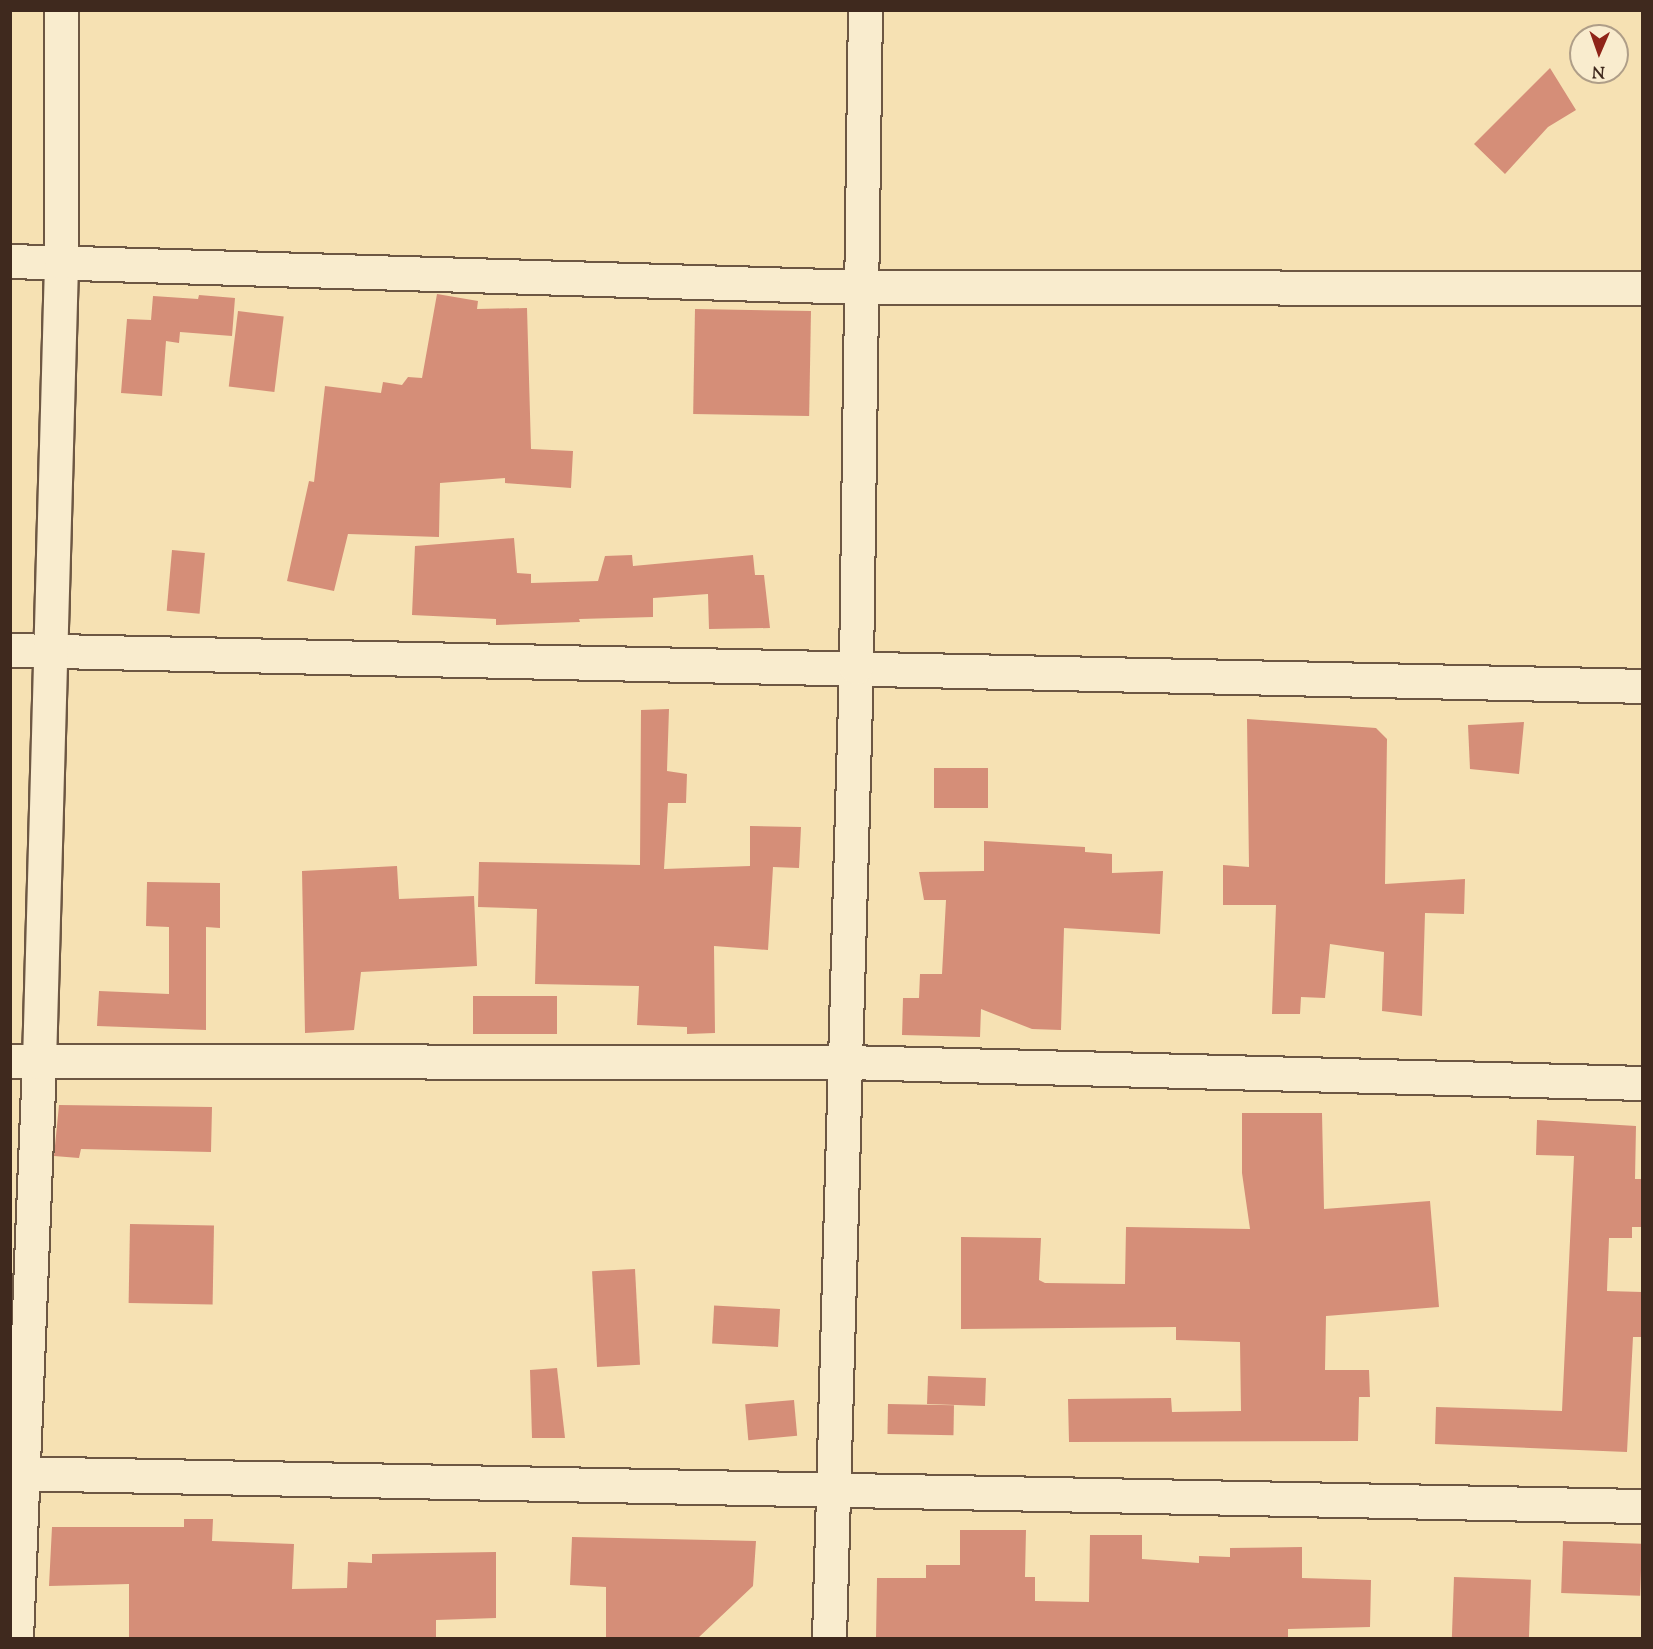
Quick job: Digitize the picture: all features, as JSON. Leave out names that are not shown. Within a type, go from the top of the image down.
[{"type":"street","points":[[16,1638],[25,1062],[50,651],[61,262],[61,10]]},
{"type":"street","points":[[829,1638],[856,667],[865,10]]},
{"type":"street","points":[[10,261],[862,286],[1642,288]]},
{"type":"street","points":[[10,650],[1642,686]]},
{"type":"street","points":[[25,1062],[846,1062],[1642,1083]]},
{"type":"street","points":[[18,1473],[1642,1506]]},
{"type":"building","points":[[1550,68],[1576,110],[1548,127],[1505,174],[1474,144]]},
{"type":"building","points":[[437,294],[478,301],[477,309],[527,308],[531,449],[573,451],[571,488],[505,483],[505,478],[440,483],[439,537],[348,534],[334,591],[287,581],[309,481],[314,482],[325,386],[381,393],[383,382],[402,385],[408,377],[422,378]]},
{"type":"building","points":[[199,295],[235,298],[232,336],[180,332],[179,343],[166,341],[162,396],[121,393],[127,319],[151,320],[153,296],[198,299]]},
{"type":"building","points":[[695,309],[811,311],[809,416],[693,414]]},
{"type":"building","points":[[238,311],[284,317],[274,392],[229,386]]},
{"type":"building","points":[[514,538],[517,573],[531,574],[531,583],[598,581],[605,556],[632,555],[633,566],[753,555],[755,575],[764,575],[770,628],[709,629],[708,594],[653,598],[653,617],[496,625],[496,619],[412,615],[415,546]]},
{"type":"building","points":[[172,550],[205,553],[200,614],[167,611]]},
{"type":"building","points":[[669,709],[667,771],[687,774],[686,803],[668,803],[664,869],[750,866],[750,826],[801,827],[799,868],[773,867],[768,950],[714,946],[715,1033],[687,1034],[687,1027],[637,1025],[639,986],[535,984],[537,909],[478,907],[479,862],[640,865],[641,710]]},
{"type":"building","points":[[1247,719],[1376,728],[1387,739],[1385,884],[1465,879],[1464,914],[1425,913],[1422,1016],[1382,1011],[1384,952],[1330,944],[1325,998],[1301,997],[1300,1014],[1272,1014],[1276,905],[1223,905],[1223,865],[1249,867]]},
{"type":"building","points":[[1524,722],[1519,774],[1470,769],[1468,725]]},
{"type":"building","points":[[934,768],[988,768],[988,808],[934,808]]},
{"type":"building","points":[[984,841],[1085,847],[1085,852],[1112,854],[1112,873],[1163,871],[1160,934],[1064,928],[1061,1030],[1032,1029],[981,1009],[980,1037],[902,1035],[903,998],[919,998],[920,974],[942,974],[946,900],[924,900],[919,872],[984,871]]},
{"type":"building","points":[[397,866],[399,899],[474,896],[477,966],[361,972],[354,1030],[305,1033],[302,871]]},
{"type":"building","points":[[147,882],[220,883],[220,928],[206,927],[206,1030],[97,1026],[99,991],[169,994],[169,927],[146,926]]},
{"type":"building","points":[[473,996],[557,996],[557,1034],[473,1034]]},
{"type":"building","points":[[59,1105],[212,1107],[211,1152],[81,1149],[79,1158],[54,1156]]},
{"type":"building","points":[[1242,1113],[1322,1113],[1324,1209],[1430,1201],[1439,1307],[1326,1316],[1325,1370],[1369,1370],[1370,1397],[1359,1397],[1358,1441],[1069,1442],[1068,1399],[1171,1398],[1172,1412],[1241,1411],[1240,1342],[1176,1340],[1176,1327],[961,1329],[961,1237],[1041,1238],[1039,1280],[1045,1283],[1125,1284],[1126,1227],[1250,1229],[1242,1173]]},
{"type":"building","points":[[1537,1120],[1636,1126],[1635,1179],[1642,1179],[1642,1227],[1632,1227],[1632,1238],[1609,1238],[1607,1291],[1642,1292],[1642,1337],[1633,1337],[1627,1452],[1435,1444],[1436,1407],[1562,1411],[1574,1156],[1536,1155]]},
{"type":"building","points":[[130,1224],[214,1225],[213,1304],[129,1303]]},
{"type":"building","points":[[635,1269],[640,1365],[597,1367],[592,1271]]},
{"type":"building","points":[[714,1306],[780,1309],[778,1347],[712,1343]]},
{"type":"building","points":[[557,1368],[565,1438],[532,1438],[530,1370]]},
{"type":"building","points":[[928,1376],[986,1378],[985,1406],[927,1404]]},
{"type":"building","points":[[794,1400],[797,1436],[748,1440],[745,1404]]},
{"type":"building","points":[[888,1404],[954,1405],[953,1435],[887,1434]]},
{"type":"building","points":[[184,1519],[213,1519],[212,1541],[294,1544],[292,1589],[347,1588],[348,1562],[372,1563],[372,1554],[496,1552],[496,1618],[436,1620],[436,1638],[129,1638],[129,1584],[49,1586],[52,1527],[184,1527]]},
{"type":"building","points":[[960,1530],[1026,1530],[1025,1577],[1035,1577],[1035,1601],[1089,1602],[1090,1535],[1142,1535],[1142,1559],[1199,1563],[1199,1556],[1230,1557],[1230,1548],[1302,1547],[1302,1578],[1371,1580],[1370,1627],[1288,1629],[1288,1638],[876,1638],[877,1578],[926,1578],[926,1565],[960,1565]]},
{"type":"building","points":[[572,1537],[756,1541],[753,1586],[698,1638],[606,1638],[606,1587],[570,1585]]},
{"type":"building","points":[[1563,1541],[1642,1544],[1640,1596],[1561,1593]]},
{"type":"building","points":[[1454,1577],[1531,1580],[1529,1638],[1452,1638]]}]
